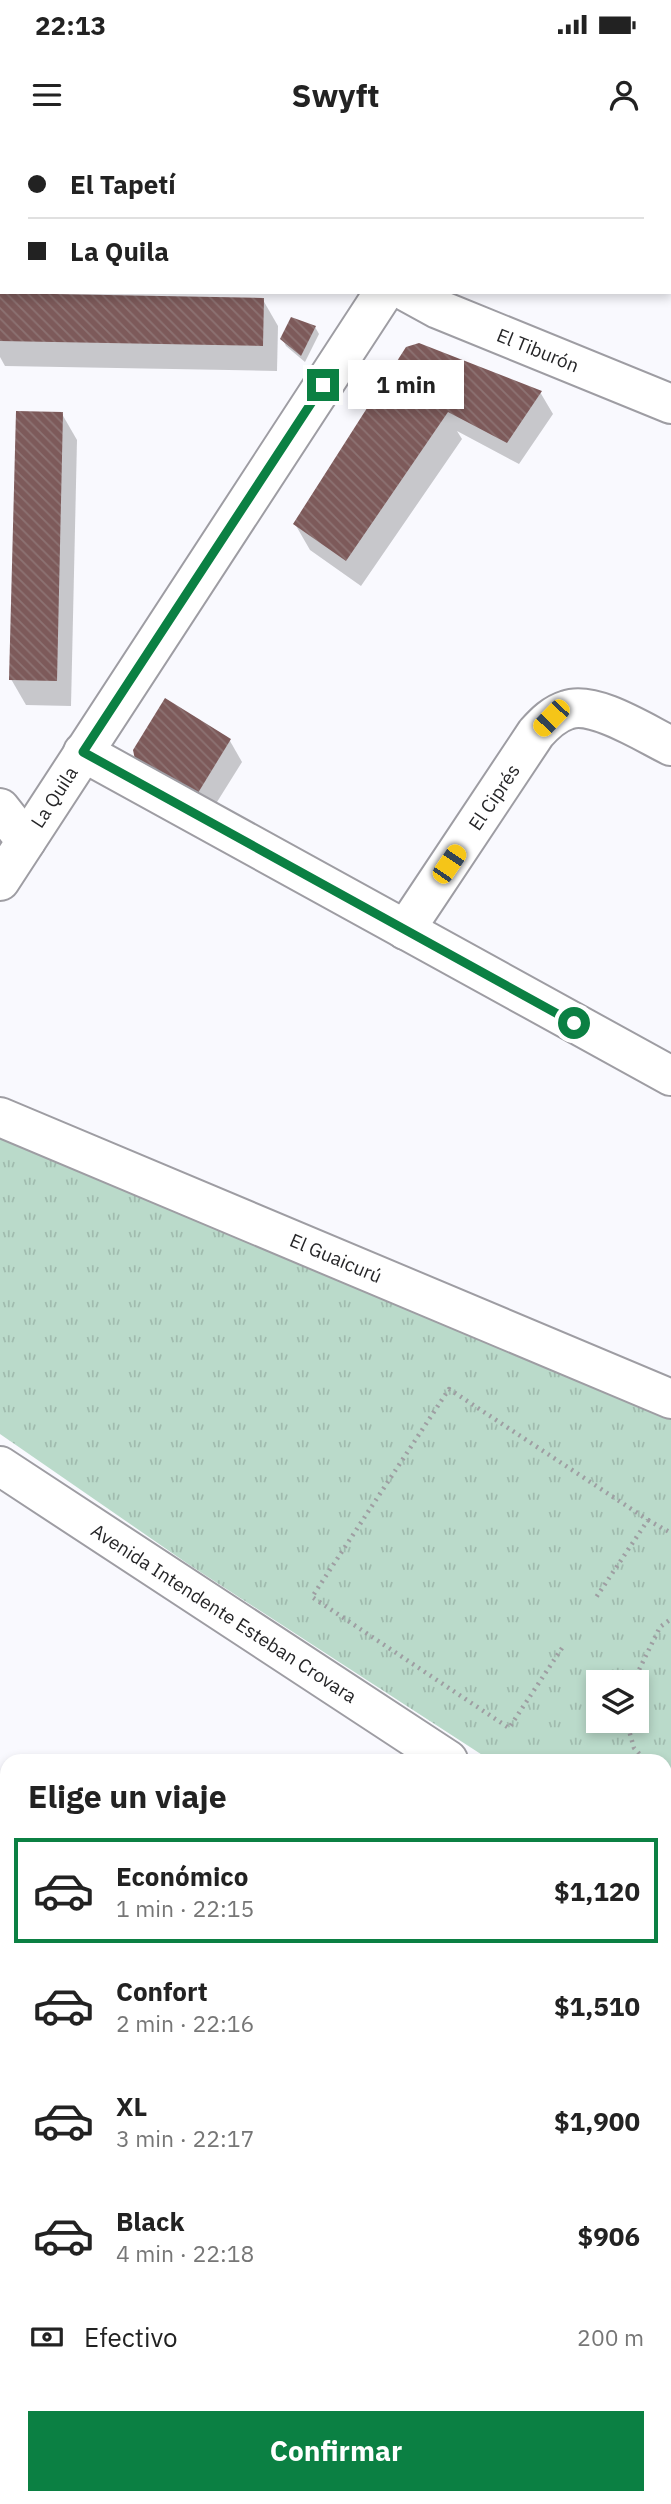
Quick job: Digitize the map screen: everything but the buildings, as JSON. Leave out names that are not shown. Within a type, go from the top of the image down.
[{"type":"street","name":"La Quila","points":[[0,881],[383,294]]},
{"type":"street","name":"El Tiburón","points":[[411,294],[438,309],[671,404]]},
{"type":"street","name":"El Ciprés","points":[[405,930],[536,733],[551,718],[569,709],[594,709],[671,746]]},
{"type":"street","points":[[83,752],[671,1076]]},
{"type":"street","points":[[0,808],[26,841]]},
{"type":"street","name":"El Guaicurú","points":[[0,1117],[671,1399]]},
{"type":"street","name":"Avenida Intendente Esteban Crovara","points":[[0,1466],[439,1754]]},
{"type":"path","points":[[562,1647],[509,1728],[312,1597],[449,1389],[671,1533]]},
{"type":"path","points":[[596,1599],[648,1520]]},
{"type":"path","points":[[639,1670],[660,1627],[671,1619]]},
{"type":"path","points":[[630,1733],[634,1748],[640,1754]]},
{"type":"green space","points":[[0,1132],[671,1419],[671,1754],[481,1754],[188,1564],[0,1434]]},
{"type":"route","points":[[323,385],[83,752],[574,1023]]}]
